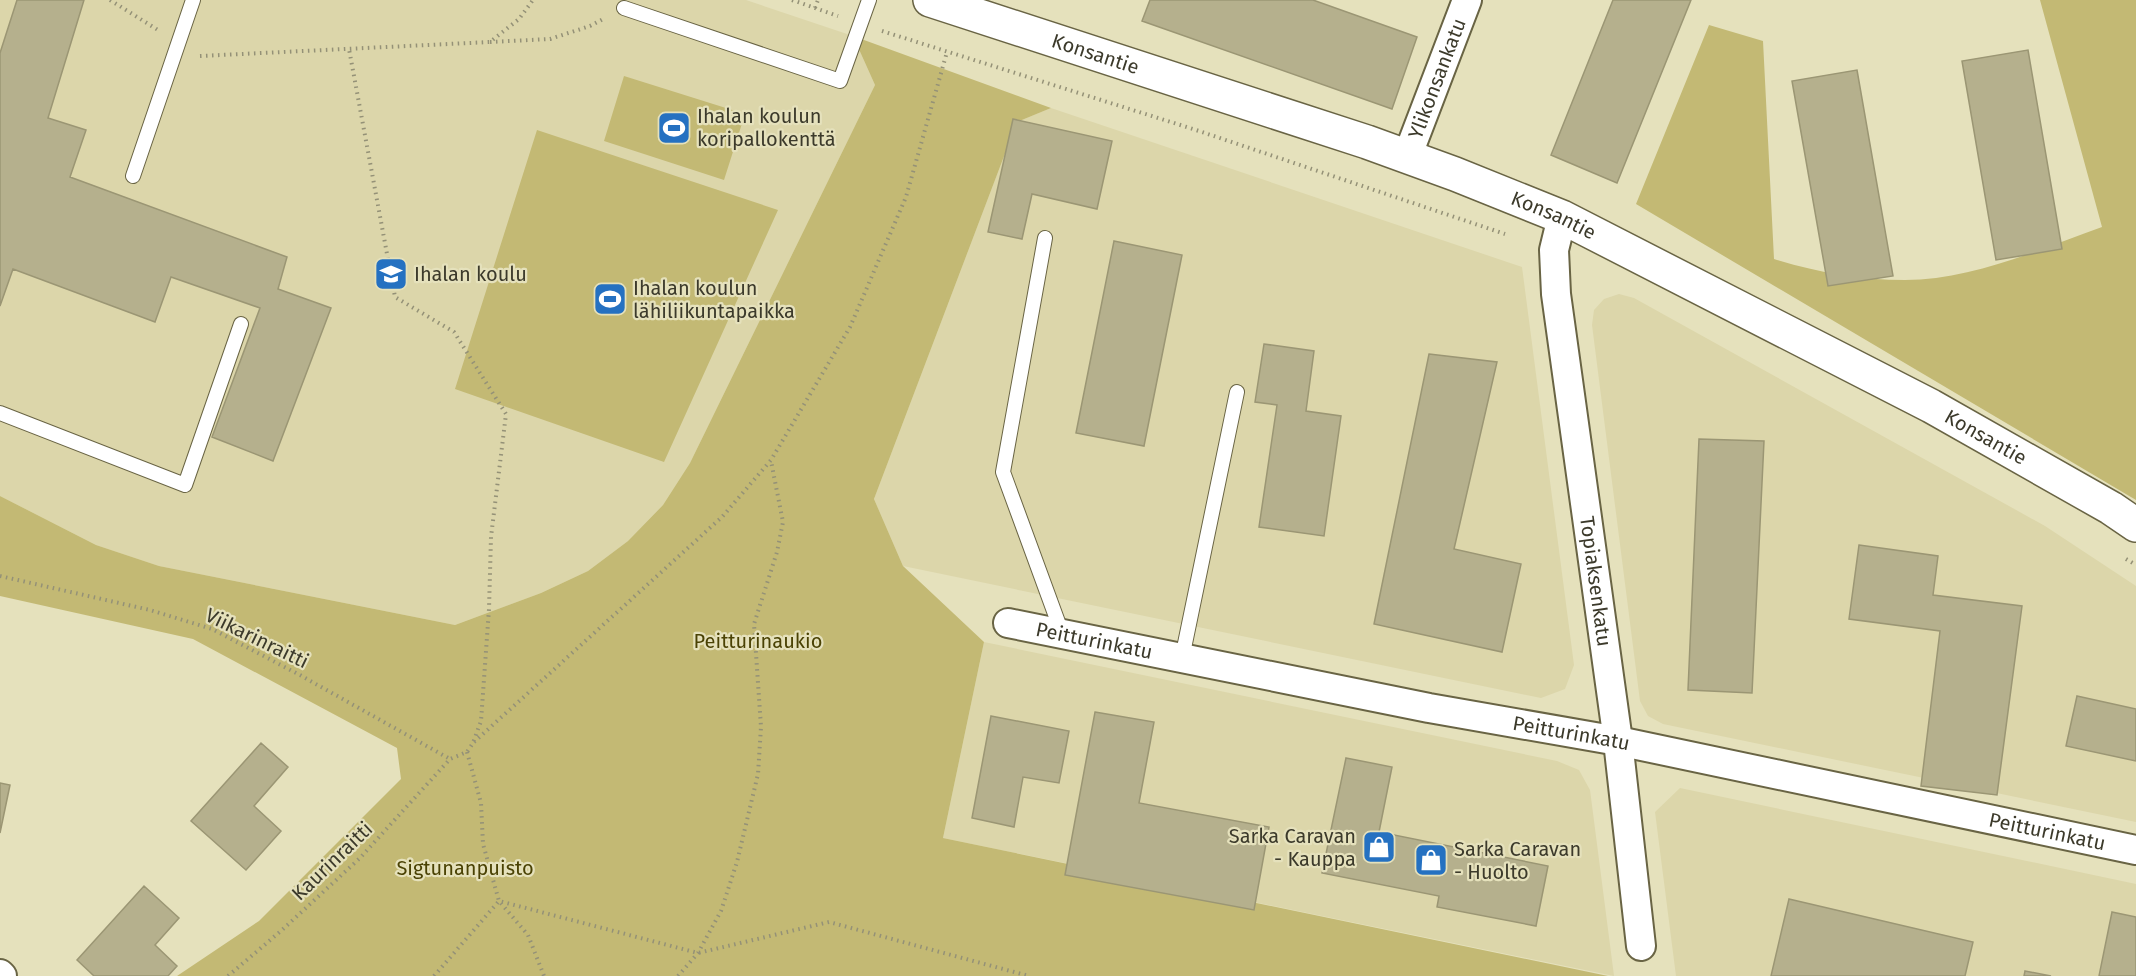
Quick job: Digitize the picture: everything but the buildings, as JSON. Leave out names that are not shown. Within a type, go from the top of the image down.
[{"type":"street","name":"Konsantie","points":[[930,0],[1407,157],[1562,217],[1931,406],[2111,508],[2136,525]]},
{"type":"street","name":"Ylikonsankatu","points":[[1407,157],[1467,0]]},
{"type":"street","name":"Topiaksenkatu","points":[[1562,217],[1554,250],[1556,294],[1618,741],[1641,946]]},
{"type":"street","name":"Peitturinkatu","points":[[1008,623],[1429,708],[1618,741],[2136,850]]},
{"type":"lane","points":[[133,176],[193,0]]},
{"type":"lane","points":[[624,8],[840,81],[869,0]]},
{"type":"lane","points":[[1045,238],[1003,472],[1062,634]]},
{"type":"lane","points":[[0,413],[184,485],[241,324]]},
{"type":"lane","points":[[1182,658],[1237,392]]},
{"type":"path","points":[[110,0],[201,56],[550,39],[590,26],[624,8]]},
{"type":"path","points":[[490,42],[519,20],[533,0]]},
{"type":"path","points":[[792,0],[947,52],[1193,129],[1507,234]]},
{"type":"path","points":[[815,8],[818,0]]},
{"type":"path","points":[[348,49],[395,297],[454,332],[506,414],[491,537],[489,609],[481,721],[467,752],[450,759]]},
{"type":"path","points":[[473,743],[722,517],[771,460],[850,327],[906,197],[947,52]]},
{"type":"path","points":[[678,976],[698,953],[721,911],[737,862],[758,774],[761,727],[754,624],[777,552],[783,522],[771,460]]},
{"type":"path","name":"Viikarinraitti","points":[[0,576],[150,610],[212,629],[450,759]]},
{"type":"path","points":[[467,752],[481,803],[483,844],[499,901],[528,935],[544,976]]},
{"type":"path","name":"Kaurinraitti","points":[[228,976],[360,858],[450,759]]},
{"type":"path","points":[[499,901],[698,953],[829,922],[1029,976]]},
{"type":"path","points":[[434,976],[499,901]]},
{"type":"shaded area","name":"Ihalan koulu","points":[[0,0],[746,0],[853,36],[875,85],[690,463],[663,505],[628,541],[588,571],[541,593],[455,625],[159,566],[96,545],[0,496]]},
{"type":"shaded area","points":[[1051,108],[1522,267],[1574,665],[1565,689],[1541,698],[903,566],[874,499],[1017,122]]},
{"type":"shaded area","points":[[1619,294],[1634,298],[2045,526],[2136,586],[2136,822],[1663,724],[1648,716],[1640,701],[1592,325],[1594,310],[1604,299]]},
{"type":"shaded area","points":[[984,642],[1557,761],[1579,770],[1590,790],[1614,976],[943,838]]},
{"type":"shaded area","points":[[1680,788],[2136,884],[2136,976],[1676,976],[1655,812]]},
{"type":"green space","points":[[2040,0],[2136,0],[2136,500],[1636,204],[1709,25],[1763,41],[1774,259],[1806,268],[1855,277],[1888,280],[1930,279],[2005,262],[2102,227]]},
{"type":"green space","name":"Peitturinaukio","points":[[853,36],[1051,108],[1017,122],[874,499],[903,566],[984,642],[943,838],[1608,976],[177,976],[259,921],[401,779],[397,748],[193,639],[0,596],[0,496],[96,545],[159,566],[455,625],[541,593],[588,571],[628,541],[663,505],[690,463],[875,85]]},
{"type":"green space","name":"Ihalan koulun koripallokenttä","points":[[624,76],[745,114],[724,180],[604,141]]},
{"type":"green space","name":"Ihalan koulun lähiliikuntapaikka","points":[[537,130],[778,210],[664,462],[455,389]]},
{"type":"place","name":"Ihalan koulun koripallokenttä","points":[[674,128]]},
{"type":"place","name":"Ihalan koulu","points":[[391,274]]},
{"type":"place","name":"Ihalan koulun lähiliikuntapaikka","points":[[610,299]]},
{"type":"place","name":"Sarka Caravan - Kauppa","points":[[1379,847]]},
{"type":"place","name":"Sarka Caravan - Huolto","points":[[1431,860]]},
{"type":"park label","name":"Sigtunanpuisto","points":[[465,868]]}]
